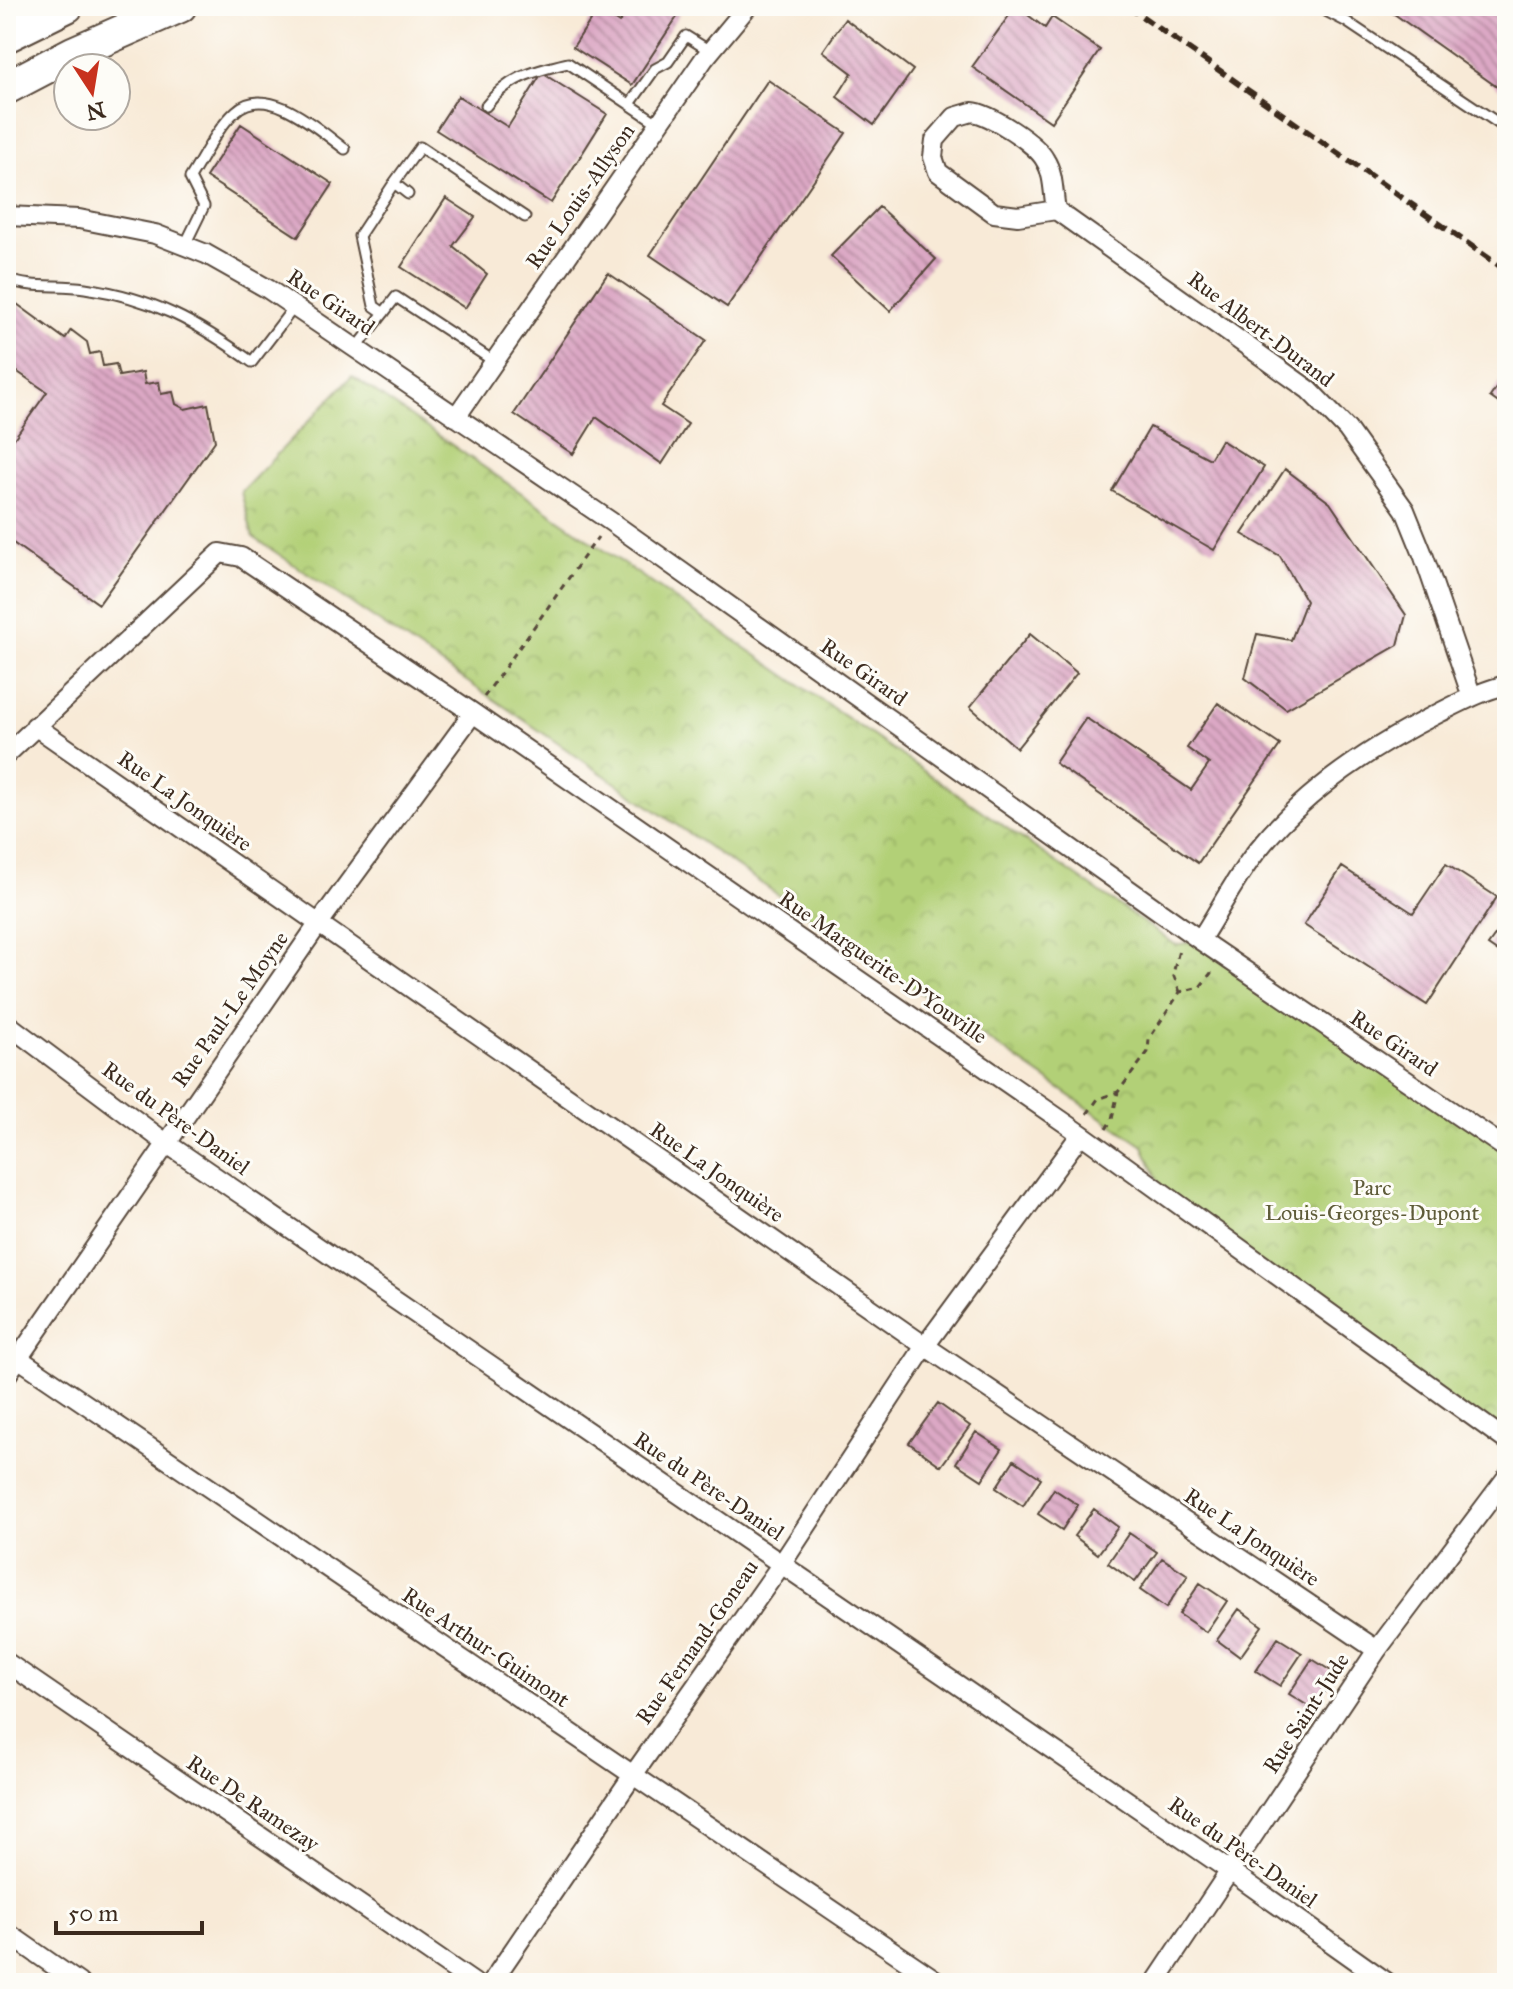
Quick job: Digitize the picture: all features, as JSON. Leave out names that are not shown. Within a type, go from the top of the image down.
[{"type":"highway","points":[[6,36],[67,6]]},
{"type":"highway","points":[[6,88],[73,53],[180,6]]},
{"type":"street","name":"Rue Louis-Allyson","points":[[456,417],[710,51],[748,6]]},
{"type":"street","points":[[977,112],[988,117],[1035,147],[1045,158],[1056,210],[1018,216],[994,213],[938,172],[933,157],[935,140],[950,120],[960,114],[977,112]]},
{"type":"street","name":"Rue Albert-Durand","points":[[1056,210],[1309,390],[1347,429],[1405,510],[1472,697]]},
{"type":"street","name":"Rue Girard","points":[[6,216],[92,220],[144,231],[185,245],[240,272],[610,521],[1200,940],[1507,1149]]},
{"type":"street","name":"Rue Marguerite-D'Youville","points":[[35,726],[220,553],[241,557],[473,713],[1081,1134],[1507,1441]]},
{"type":"street","points":[[1200,940],[1256,852],[1304,802],[1351,764],[1400,733],[1472,697],[1507,685]]},
{"type":"street","name":"Rue Paul-Le Moyne","points":[[6,1376],[12,1354],[166,1143],[319,923],[473,713]]},
{"type":"street","points":[[6,755],[35,726]]},
{"type":"street","name":"Rue La Jonquière","points":[[35,726],[925,1346],[1377,1650]]},
{"type":"street","name":"Rue du Père-Daniel","points":[[6,1023],[166,1143],[1230,1871],[1388,1983]]},
{"type":"street","name":"Rue Fernand-Goneau","points":[[491,1983],[781,1565],[925,1346],[1081,1134]]},
{"type":"street","name":"Rue Arthur-Guimont","points":[[12,1354],[940,1983]]},
{"type":"street","name":"Rue Saint-Jude","points":[[1155,1983],[1377,1650],[1507,1477]]},
{"type":"street","name":"Rue De Ramezay","points":[[6,1662],[474,1983]]},
{"type":"street","points":[[6,1932],[79,1983]]},
{"type":"lane","points":[[1324,8],[1507,129]]},
{"type":"lane","points":[[630,104],[655,69],[668,62],[686,36],[710,51]]},
{"type":"lane","points":[[486,106],[500,89],[515,78],[568,63],[659,124]]},
{"type":"lane","points":[[185,245],[204,206],[190,178],[229,118],[242,106],[262,102],[282,107],[345,149]]},
{"type":"lane","points":[[384,313],[374,306],[359,236],[420,147],[525,217]]},
{"type":"lane","points":[[394,183],[408,194]]},
{"type":"lane","points":[[6,279],[36,286],[86,288],[142,301],[190,320],[252,362],[294,307]]},
{"type":"lane","points":[[356,349],[396,297],[495,362]]},
{"type":"path","points":[[473,713],[610,521]]},
{"type":"path","points":[[1118,1092],[1098,1099],[1084,1118],[1081,1134],[1104,1132],[1112,1119],[1118,1092],[1148,1052],[1149,1039],[1180,992],[1200,987],[1211,973],[1200,940],[1179,950],[1173,974],[1180,992]]},
{"type":"green space","name":"Parc Louis-Georges-Dupont","points":[[352,376],[1176,945],[1200,940],[1507,1143],[1507,1441],[1170,1207],[1143,1146],[253,537],[241,492]]},
{"type":"building","points":[[631,6],[667,6],[679,14],[632,85],[573,47],[598,9],[619,23]]},
{"type":"building","points":[[1016,6],[1045,28],[1052,17],[1100,50],[1051,122],[972,67]]},
{"type":"building","points":[[1383,6],[1507,6],[1507,94]]},
{"type":"building","points":[[845,19],[913,70],[874,125],[837,97],[852,73],[823,51]]},
{"type":"building","points":[[542,73],[607,114],[551,203],[436,130],[458,96],[508,127]]},
{"type":"building","points":[[768,80],[846,133],[727,307],[650,255]]},
{"type":"building","points":[[241,124],[333,184],[298,237],[206,177]]},
{"type":"building","points":[[446,198],[475,217],[453,246],[487,274],[465,308],[401,267]]},
{"type":"building","points":[[879,207],[936,259],[890,311],[831,256]]},
{"type":"building","points":[[608,273],[706,340],[661,406],[688,424],[662,464],[596,417],[573,454],[514,414]]},
{"type":"building","points":[[6,296],[65,339],[71,330],[87,342],[90,354],[100,352],[103,366],[116,364],[119,376],[143,372],[145,384],[159,382],[161,394],[173,392],[176,404],[185,409],[208,404],[215,441],[99,604],[6,538],[6,450],[47,392],[6,364]]},
{"type":"building","points":[[1507,372],[1507,409],[1490,397]]},
{"type":"building","points":[[1150,427],[1210,459],[1221,440],[1264,467],[1214,550],[1112,491]]},
{"type":"building","points":[[1285,469],[1330,503],[1406,615],[1398,645],[1286,709],[1245,678],[1257,634],[1291,640],[1306,601],[1280,556],[1242,534]]},
{"type":"building","points":[[1030,634],[1077,673],[1017,748],[970,707]]},
{"type":"building","points":[[1218,703],[1280,745],[1198,863],[1055,763],[1086,718],[1191,790],[1209,764],[1187,748]]},
{"type":"building","points":[[1446,864],[1497,897],[1427,1005],[1304,925],[1342,867],[1413,913]]},
{"type":"building","points":[[1507,919],[1507,958],[1488,945]]},
{"type":"building","points":[[938,1403],[970,1426],[941,1466],[909,1443]]},
{"type":"building","points":[[976,1432],[1002,1449],[982,1480],[956,1463]]},
{"type":"building","points":[[1014,1460],[1041,1478],[1023,1506],[996,1488]]},
{"type":"building","points":[[1054,1489],[1078,1505],[1062,1530],[1038,1514]]},
{"type":"building","points":[[1094,1509],[1118,1527],[1098,1554],[1074,1536]]},
{"type":"building","points":[[1129,1533],[1157,1552],[1135,1582],[1108,1563]]},
{"type":"building","points":[[1162,1558],[1188,1575],[1166,1608],[1140,1590]]},
{"type":"building","points":[[1200,1583],[1227,1601],[1206,1632],[1179,1614]]},
{"type":"building","points":[[1239,1609],[1262,1626],[1240,1657],[1217,1640]]},
{"type":"building","points":[[1278,1638],[1302,1653],[1280,1686],[1256,1671]]},
{"type":"building","points":[[1312,1659],[1336,1674],[1313,1709],[1289,1694]]},
{"type":"railway","points":[[1127,6],[1507,271]]}]
